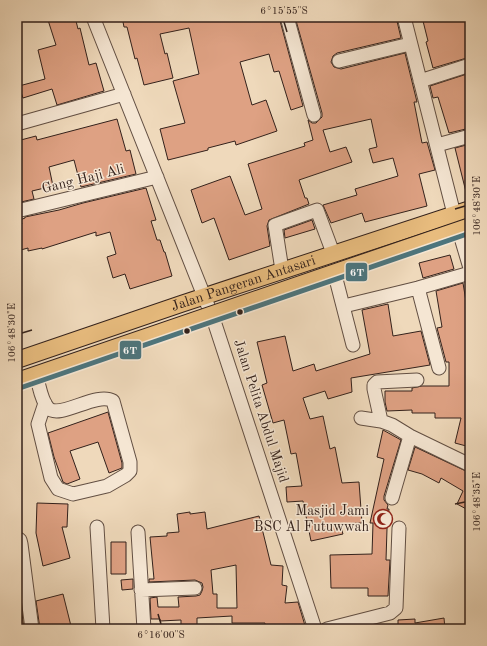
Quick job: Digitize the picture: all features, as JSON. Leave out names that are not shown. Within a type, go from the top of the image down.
[{"type":"main road","name":"Jalan Pangeran Antasari","points":[[17,360],[333,253],[470,209]]},
{"type":"main road","points":[[17,370],[470,216]]},
{"type":"main road","name":"Jalan Pangeran Antasari","points":[[17,389],[336,279],[467,232]]},
{"type":"main road","points":[[17,381],[467,232]]},
{"type":"street","name":"Jalan Pelita Abdul Majid","points":[[93,17],[214,320],[315,629]]},
{"type":"street","points":[[287,17],[314,115]]},
{"type":"street","points":[[404,17],[454,214],[467,232],[470,268]]},
{"type":"street","points":[[339,61],[410,44]]},
{"type":"street","points":[[420,81],[470,65]]},
{"type":"street","points":[[17,124],[124,94]]},
{"type":"street","points":[[437,145],[470,136]]},
{"type":"street","name":"Gang Haji Ali","points":[[17,211],[157,178]]},
{"type":"street","points":[[282,270],[275,225],[317,210],[333,253]]},
{"type":"street","points":[[344,306],[418,288],[470,272]]},
{"type":"street","points":[[336,279],[353,345]]},
{"type":"street","points":[[418,288],[439,368]]},
{"type":"street","points":[[381,420],[374,384],[377,382],[417,380]]},
{"type":"street","points":[[38,382],[45,403],[48,408],[53,411],[61,411],[108,398],[113,401],[130,462],[130,471],[108,486],[73,494],[58,489],[51,478],[38,424],[45,403]]},
{"type":"street","points":[[361,418],[381,420],[470,465]]},
{"type":"street","points":[[392,498],[410,436]]},
{"type":"street","points":[[97,527],[103,629]]},
{"type":"street","points":[[327,629],[390,613],[396,608],[399,528]]},
{"type":"street","points":[[138,532],[144,629]]},
{"type":"street","points":[[17,538],[20,540],[21,544],[32,629]]},
{"type":"street","points":[[141,590],[195,588]]},
{"type":"building","points":[[47,17],[75,17],[78,29],[80,28],[89,65],[96,63],[104,91],[57,105],[52,89],[23,98],[19,86],[45,79],[38,50],[56,45]]},
{"type":"building","points":[[122,17],[207,17],[207,21],[226,17],[279,17],[303,106],[291,110],[279,71],[274,72],[269,54],[240,62],[252,105],[266,100],[277,131],[236,145],[235,141],[208,148],[208,150],[168,160],[160,129],[185,123],[173,81],[199,74],[189,28],[160,34],[165,54],[167,53],[173,78],[144,85],[137,58],[135,59],[127,27],[124,27]]},
{"type":"building","points":[[295,17],[396,17],[401,38],[337,53],[333,56],[331,62],[334,67],[341,69],[405,53],[417,102],[414,102],[422,143],[427,142],[435,170],[419,174],[427,206],[365,222],[362,213],[331,223],[323,205],[357,195],[355,189],[398,176],[393,158],[373,163],[369,149],[377,147],[371,119],[323,130],[330,152],[346,147],[352,162],[299,180],[305,198],[307,198],[309,204],[269,220],[267,226],[270,246],[229,260],[214,218],[202,223],[191,190],[230,176],[245,215],[262,209],[248,164],[305,146],[304,143],[313,140],[308,120],[312,123],[316,123],[322,117],[322,113]]},
{"type":"building","points":[[422,17],[470,17],[470,57],[433,68],[426,42],[428,41]]},
{"type":"building","points":[[470,73],[470,128],[449,133],[438,97],[433,98],[430,86]]},
{"type":"building","points":[[117,119],[126,151],[130,150],[136,174],[81,187],[74,160],[49,167],[53,186],[32,191],[34,199],[21,202],[17,180],[17,165],[20,164],[17,154],[17,141],[36,136],[37,140]]},
{"type":"building","points":[[470,144],[470,196],[467,196],[455,148]]},
{"type":"building","points":[[146,188],[156,220],[151,221],[157,240],[160,240],[165,252],[172,276],[130,289],[125,274],[113,278],[107,257],[116,254],[110,232],[96,236],[96,232],[42,249],[28,251],[28,248],[17,251],[17,226],[22,224],[20,220],[25,217]]},
{"type":"building","points":[[312,220],[315,229],[285,238],[284,230]]},
{"type":"building","points":[[450,255],[454,269],[423,278],[419,263]]},
{"type":"building","points":[[463,283],[470,326],[470,356],[467,356],[467,376],[470,376],[470,447],[455,443],[461,418],[435,418],[435,413],[412,413],[412,410],[387,411],[385,402],[385,391],[412,391],[412,388],[422,386],[449,386],[449,362],[446,362],[437,328],[442,327],[436,291]]},
{"type":"building","points":[[388,304],[393,336],[421,331],[430,365],[351,378],[352,392],[328,399],[325,391],[303,398],[310,419],[323,416],[330,449],[335,447],[342,483],[359,482],[362,523],[340,524],[343,534],[311,541],[303,501],[287,502],[286,487],[302,486],[296,453],[291,454],[284,420],[273,423],[262,385],[267,383],[257,342],[285,336],[293,371],[314,364],[316,371],[370,354],[362,310]]},
{"type":"building","points":[[108,412],[122,463],[122,468],[109,473],[98,442],[70,451],[80,479],[67,484],[63,482],[54,457],[48,433]]},
{"type":"building","points":[[383,430],[401,440],[384,496],[384,500],[388,505],[387,509],[389,509],[386,560],[390,560],[388,596],[368,596],[368,588],[331,588],[330,555],[372,554],[373,523],[370,523],[384,459],[377,457]]},
{"type":"building","points":[[415,447],[470,473],[470,511],[457,504],[463,491],[441,478],[439,483],[422,474],[408,470]]},
{"type":"building","points":[[37,503],[68,504],[67,527],[62,527],[70,558],[43,566],[36,533]]},
{"type":"building","points":[[205,512],[207,529],[259,516],[271,565],[283,566],[282,585],[287,586],[285,603],[298,602],[306,629],[265,629],[265,623],[232,623],[232,616],[197,618],[197,629],[181,629],[181,620],[160,621],[160,619],[151,619],[150,598],[157,597],[158,607],[179,607],[178,597],[200,595],[203,587],[202,583],[195,580],[149,582],[149,579],[154,579],[150,537],[167,536],[167,533],[179,532],[177,514]],"holes":[[[236,565],[237,608],[217,608],[217,594],[213,594],[211,570]]]},
{"type":"building","points":[[111,542],[126,542],[126,574],[111,574]]},
{"type":"building","points":[[17,575],[24,629],[17,629]]},
{"type":"building","points":[[133,579],[133,589],[122,590],[121,580]]},
{"type":"building","points":[[63,594],[71,626],[60,629],[40,629],[36,601]]},
{"type":"building","points":[[444,618],[445,629],[398,629],[398,620],[415,619],[415,623]]},
{"type":"transit line","name":"6T","points":[[17,389],[470,233]]},
{"type":"place","name":"Masjid Jami BSC Al Futuwwah","points":[[383,519]]}]
